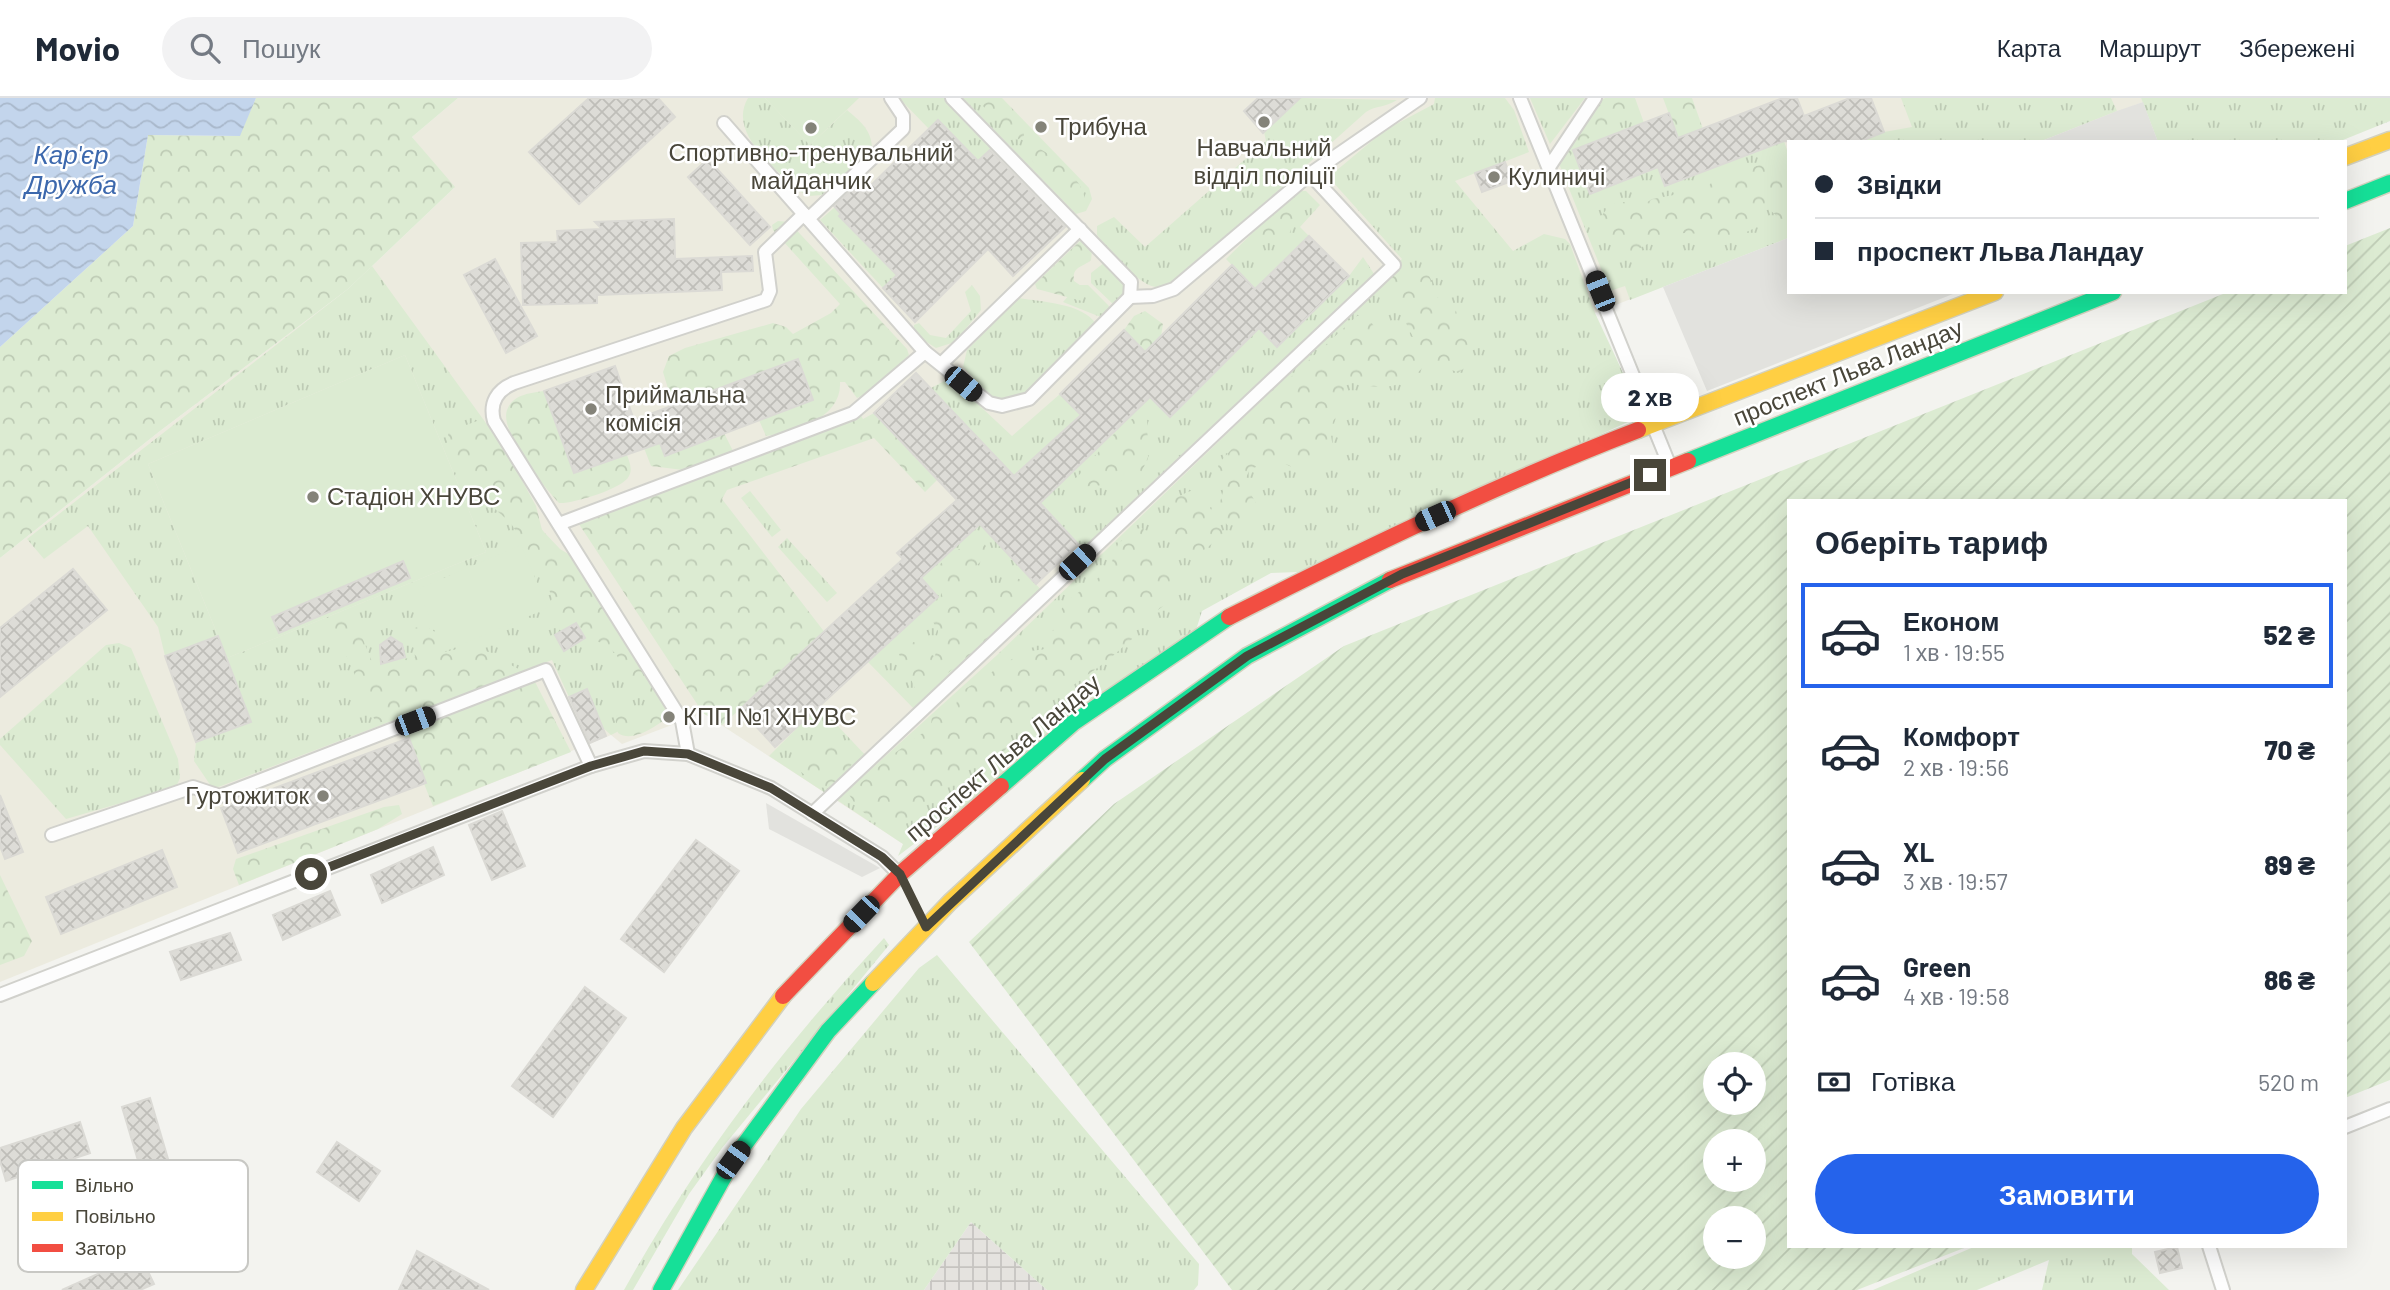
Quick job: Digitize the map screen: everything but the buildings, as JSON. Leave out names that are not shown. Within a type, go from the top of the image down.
[{"type":"main road","points":[[2347,156],[2390,140]]},
{"type":"main road","points":[[2347,200],[2390,183]]},
{"type":"main road","name":"проспект Льва Ландау","points":[[584,1290],[684,1128],[785,994],[900,874],[1073,723],[1221,621],[1384,538],[1651,424],[1990,294]]},
{"type":"main road","name":"проспект Льва Ландау","points":[[661,1290],[733,1160],[828,1031],[926,927],[1105,759],[1247,656],[1402,574],[2108,294]]},
{"type":"main road","points":[[900,874],[926,927]]},
{"type":"lane","points":[[688,754],[682,721],[494,421],[492,406],[500,391],[514,383],[766,300],[770,291],[765,252],[903,129],[904,116],[891,98]]},
{"type":"lane","points":[[724,123],[925,352],[989,403],[1016,405],[1029,399],[1130,297],[1132,287],[1128,277],[952,98]]},
{"type":"lane","points":[[1130,297],[1153,296],[1174,289],[1310,174],[1420,98]]},
{"type":"lane","points":[[1520,98],[1651,424],[1671,467]]},
{"type":"lane","points":[[1549,167],[1595,98]]},
{"type":"lane","points":[[812,814],[1394,265],[1310,174]]},
{"type":"lane","points":[[940,365],[1080,229]]},
{"type":"lane","points":[[559,524],[853,413],[925,352]]},
{"type":"lane","points":[[52,835],[193,786],[220,796],[546,670],[591,766]]},
{"type":"lane","points":[[0,995],[591,766],[644,751],[688,754],[771,788],[882,857],[900,874]]},
{"type":"lane","points":[[2347,1127],[2390,1109]]},
{"type":"lane","points":[[2209,1248],[2223,1290]]},
{"type":"shaded area","points":[[458,98],[2141,98],[2143,102],[2043,140],[1787,140],[1787,238],[1523,341],[1132,644],[903,844],[703,713],[622,744],[611,735],[0,982],[0,558],[160,431],[348,289],[454,188],[412,137]]},
{"type":"shaded area","points":[[2143,102],[2157,140],[2044,140]]},
{"type":"shaded area","points":[[1787,238],[1787,294],[1953,294],[1707,391],[1663,287]]},
{"type":"shaded area","points":[[766,803],[880,868],[862,877],[769,829]]},
{"type":"shaded area","points":[[971,1222],[1047,1290],[924,1290]]},
{"type":"green space","points":[[256,98],[458,98],[412,137],[455,187],[348,289],[160,431],[0,558],[0,347],[133,226],[148,135],[239,136]]},
{"type":"green space","points":[[748,98],[765,98],[810,145],[847,110],[867,131],[872,148],[822,195],[809,196],[799,191],[778,172],[749,137],[743,111]]},
{"type":"green space","name":"Спортивно-тренувальний майданчик","points":[[765,98],[859,98],[810,145]]},
{"type":"green space","points":[[899,98],[946,98],[993,148],[978,161],[939,121],[929,129]]},
{"type":"green space","points":[[963,98],[1002,98],[1089,188],[1092,199],[1086,211],[1076,214]]},
{"type":"green space","points":[[975,98],[995,98],[1023,126],[1024,136],[1017,140]]},
{"type":"green space","points":[[1300,98],[1397,100],[1366,112],[1186,273],[1168,285],[1152,286],[1135,276],[1097,235],[1097,226],[1114,217],[1145,247],[1266,141],[1264,132]]},
{"type":"green space","points":[[1435,98],[1505,98],[1514,110],[1529,152],[1455,181],[1513,251],[1544,234],[1565,239],[1570,244],[1595,313],[1632,392],[1634,405],[1628,422],[1298,572],[1271,573],[1202,611],[1196,630],[898,856],[903,844],[837,800],[996,656],[1375,291],[1090,546],[1078,544],[1040,503],[1150,397],[1170,417],[1259,328],[1278,347],[1349,276],[1363,257],[1378,280],[1402,259],[1332,181],[1331,175],[1385,130],[1434,104]]},
{"type":"green space","points":[[1530,98],[1585,98],[1550,144]]},
{"type":"green space","points":[[1605,98],[1635,98],[1644,123],[1573,150],[1590,193],[1658,167],[1665,186],[1784,141],[1787,150],[1787,238],[1630,300],[1625,286],[1610,291],[1558,161],[1598,102]]},
{"type":"green space","points":[[1611,98],[1629,98],[1628,115],[1574,147],[1567,166],[1565,155],[1579,131],[1590,116]]},
{"type":"green space","points":[[1663,98],[1692,98],[1703,129],[1678,138]]},
{"type":"green space","points":[[1901,98],[2111,98],[2117,111],[2044,140],[1864,140],[1884,132],[1912,127]]},
{"type":"green space","points":[[2141,98],[2390,98],[2390,121],[2343,140],[2157,140]]},
{"type":"green space","points":[[1035,146],[1060,163],[1075,178],[1081,187],[1085,205],[1067,199],[1041,176],[1029,148]]},
{"type":"green space","points":[[1764,164],[1787,171],[1787,224],[1765,206],[1757,227],[1738,236],[1684,233],[1655,240],[1631,253],[1615,250],[1601,217],[1614,204],[1624,202],[1643,205],[1652,199],[1706,189],[1717,176]]},
{"type":"green space","points":[[1306,191],[1320,205],[1300,227],[1309,236],[1255,289],[1226,259],[1289,197]]},
{"type":"green space","points":[[835,207],[897,275],[883,288],[820,220]]},
{"type":"green space","points":[[1290,207],[1297,212],[1289,235],[1259,244],[1256,236],[1280,212]]},
{"type":"green space","points":[[778,221],[789,222],[907,349],[909,355],[873,391],[857,398],[845,382],[840,382],[839,394],[826,414],[791,431],[766,436],[759,420],[813,400],[797,359],[673,405],[663,372],[669,356],[685,348],[773,323],[786,327],[793,334],[831,313],[840,304],[773,230],[772,225]]},
{"type":"green space","points":[[2390,228],[2390,1080],[2347,1097],[2347,499],[1787,499],[1787,1248],[1964,1248],[1857,1290],[1232,1290],[969,942],[1114,804],[1344,646],[2223,294],[2347,294],[2347,245]]},
{"type":"green space","points":[[1080,241],[1087,244],[1092,251],[1091,260],[1076,270],[1074,276],[1074,281],[1087,290],[1082,301],[1037,289],[1035,284]]},
{"type":"green space","points":[[1105,262],[1123,283],[1124,294],[1116,307],[1091,283],[1091,273]]},
{"type":"green space","points":[[372,266],[483,419],[541,528],[655,701],[649,716],[611,735],[602,727],[587,689],[569,697],[552,660],[213,789],[194,761],[196,742],[251,721],[227,658],[486,552],[405,355],[148,464],[218,636],[165,656],[158,627],[88,526],[44,559],[27,539],[348,289]]},
{"type":"green space","points":[[1427,271],[1433,294],[1456,311],[1461,328],[1475,339],[1469,365],[1459,372],[1426,364],[1408,380],[1389,386],[1369,386],[1346,381],[1331,435],[1333,448],[1308,468],[1296,468],[1277,460],[1250,469],[1244,482],[1257,505],[1250,520],[1243,526],[1227,525],[1218,509],[1225,485],[1217,472],[1219,463],[1241,439],[1248,423],[1294,374],[1357,316],[1365,314],[1377,330],[1413,337],[1390,291],[1388,279],[1392,274]]},
{"type":"green space","points":[[972,285],[980,296],[981,310],[955,342],[936,348],[914,334],[914,325],[919,323],[930,335],[946,338],[971,311],[965,292]]},
{"type":"green space","points":[[1078,285],[1088,285],[1108,305],[1111,309],[1103,318],[1063,302]]},
{"type":"green space","points":[[1019,298],[1072,308],[1090,317],[1096,324],[1029,397],[1017,401],[994,400],[963,367],[967,350]]},
{"type":"green space","points":[[1145,311],[1163,324],[1161,336],[1145,352],[1124,330],[1134,316]]},
{"type":"green space","name":"Стадіон ХНУВС","points":[[405,355],[486,552],[227,658],[148,464]]},
{"type":"green space","points":[[950,378],[1012,436],[1060,394],[1081,415],[1014,476],[931,388]]},
{"type":"green space","points":[[544,391],[574,473],[627,455],[631,471],[625,481],[597,495],[559,503],[524,458],[506,419],[507,410],[513,401],[523,395]]},
{"type":"green space","points":[[858,410],[863,419],[874,413],[937,480],[925,492],[874,438],[727,490],[722,499],[826,634],[722,725],[703,713],[575,518]]},
{"type":"green space","points":[[1147,413],[1148,457],[1141,474],[1105,485],[1078,487],[1074,480],[1108,441],[1126,423]]},
{"type":"green space","points":[[483,419],[508,455],[536,506],[542,530],[560,549],[575,558],[664,700],[666,719],[649,730],[630,736],[618,733],[615,718],[621,711],[636,713],[650,708],[650,704],[636,690],[616,654],[606,645],[592,639],[583,628],[547,620],[552,597],[541,570],[510,522],[497,511],[452,457],[447,441],[449,431]]},
{"type":"green space","points":[[653,423],[724,433],[733,451],[683,470],[651,466],[644,448]]},
{"type":"green space","points":[[1200,489],[1224,534],[1204,550],[1179,553],[1169,537],[1174,515],[1166,502]]},
{"type":"green space","points":[[750,491],[781,530],[772,537],[741,498]]},
{"type":"green space","points":[[980,524],[1044,593],[917,712],[867,661],[937,597],[921,578]]},
{"type":"green space","points":[[1142,528],[1155,549],[1171,562],[1177,585],[1172,599],[1135,628],[1132,639],[1107,661],[1023,721],[1012,732],[1005,751],[981,756],[926,801],[908,823],[893,828],[874,819],[857,806],[849,794],[888,758],[931,727],[932,714],[955,709],[959,693],[1023,652],[1046,649],[1064,603],[1109,570],[1118,544],[1135,529]]},
{"type":"green space","points":[[787,538],[837,593],[827,602],[778,547]]},
{"type":"green space","points":[[984,542],[989,554],[976,566],[971,579],[977,591],[996,599],[1010,576],[1033,584],[1037,590],[1002,619],[990,638],[937,682],[916,690],[896,648],[907,642],[917,643],[935,657],[938,631],[931,618],[940,600],[942,588],[929,573],[959,549]]},
{"type":"green space","points":[[521,545],[548,608],[444,652],[418,589]]},
{"type":"green space","points":[[353,615],[373,664],[415,657],[412,635],[414,628],[427,627],[434,632],[444,652],[467,647],[489,652],[500,662],[532,676],[571,752],[433,806],[398,719],[376,723],[332,623]]},
{"type":"green space","points":[[119,643],[131,648],[178,759],[180,778],[176,787],[66,819],[0,745],[0,739],[106,645]]},
{"type":"green space","points":[[819,706],[868,758],[830,796],[769,756]]},
{"type":"green space","points":[[838,734],[855,759],[844,776],[837,780],[833,790],[818,786],[800,771],[815,748]]},
{"type":"green space","points":[[399,805],[402,814],[378,829],[239,885],[233,869],[236,859],[384,807]]},
{"type":"green space","points":[[0,875],[32,941],[24,956],[0,965]]},
{"type":"green space","points":[[884,938],[889,945],[722,1148],[689,1194],[633,1290],[624,1290],[681,1195],[743,1106],[811,1021]]},
{"type":"green space","points":[[937,955],[1199,1264],[1198,1285],[1194,1290],[1047,1290],[971,1222],[924,1290],[678,1290],[801,1109],[919,968]]},
{"type":"green space","points":[[1971,1248],[2132,1248],[2132,1254],[2169,1290],[2042,1290],[2049,1260],[1977,1290],[1873,1290]]},
{"type":"water","name":"Кар'єр Дружба","points":[[0,98],[256,98],[240,136],[148,135],[133,226],[0,347]]},
{"type":"traffic: fast","points":[[2347,200],[2390,183]]},
{"type":"traffic: fast","points":[[1688,461],[2108,294]]},
{"type":"traffic: fast","points":[[1082,780],[1105,759],[1247,656],[1390,580]]},
{"type":"traffic: fast","points":[[1001,786],[1073,723],[1229,617]]},
{"type":"traffic: fast","points":[[661,1290],[733,1160],[828,1031],[873,983]]},
{"type":"traffic: slow","points":[[2347,156],[2390,140]]},
{"type":"traffic: slow","points":[[1638,430],[1990,294]]},
{"type":"traffic: slow","points":[[873,983],[950,902],[1082,780]]},
{"type":"traffic: slow","points":[[584,1290],[684,1128],[783,996]]},
{"type":"traffic: jam","points":[[1229,617],[1431,518],[1638,430]]},
{"type":"traffic: jam","points":[[1390,580],[1688,461]]},
{"type":"traffic: jam","points":[[783,996],[900,874],[1001,786]]},
{"type":"place","name":"Навчальний відділ поліції","points":[[1264,122]]},
{"type":"place","name":"Трибуна","points":[[1041,127]]},
{"type":"place","name":"Спортивно-тренувальний майданчик","points":[[811,128]]},
{"type":"place","name":"Кулиничі","points":[[1494,177]]},
{"type":"place","name":"Приймальна комісія","points":[[591,409]]},
{"type":"place","name":"Стадіон ХНУВС","points":[[313,497]]},
{"type":"place","name":"КПП №1 ХНУВС","points":[[669,717]]},
{"type":"place","name":"Гуртожиток","points":[[323,796]]},
{"type":"route","points":[[311,874],[591,766],[644,751],[688,754],[771,788],[882,857],[900,874],[926,927],[1105,759],[1247,656],[1402,574],[1650,475]]}]
